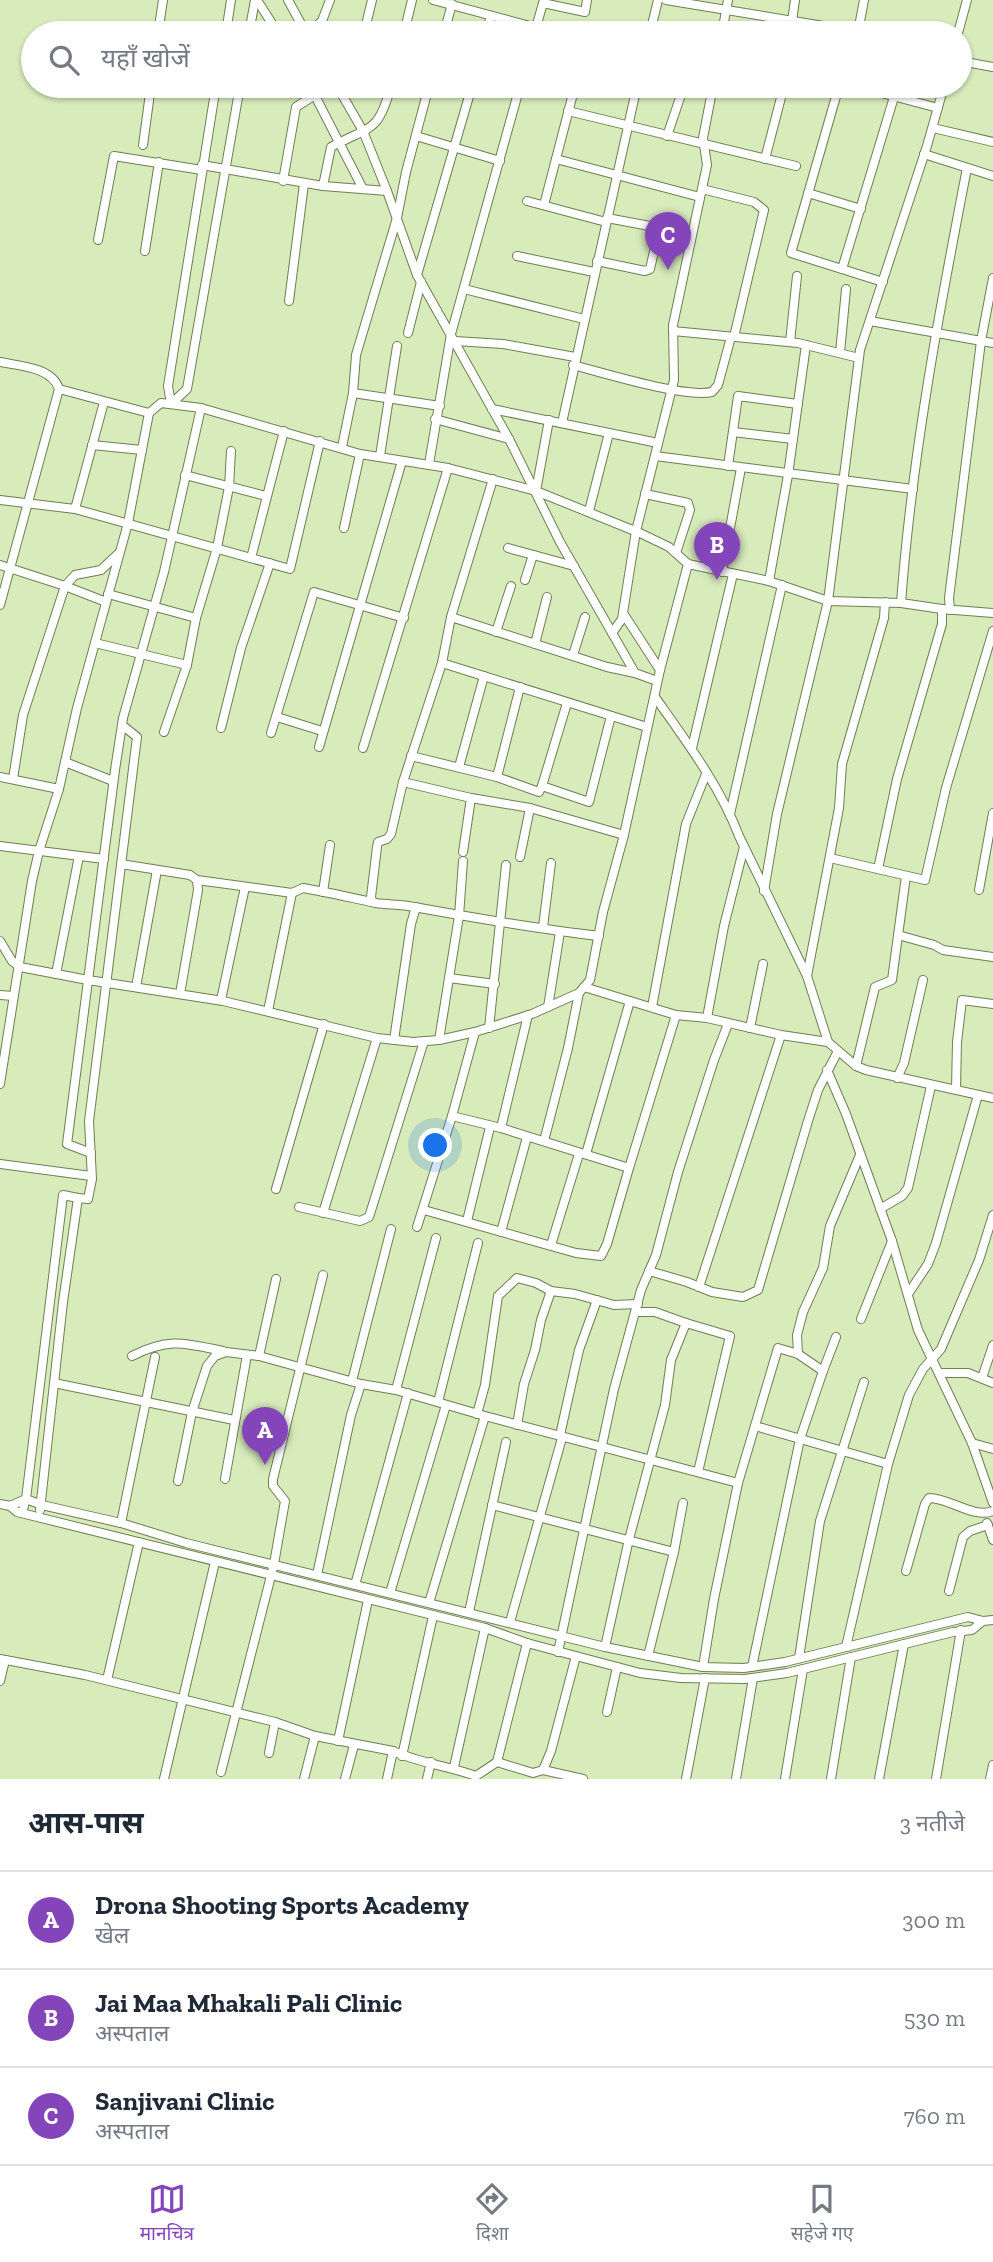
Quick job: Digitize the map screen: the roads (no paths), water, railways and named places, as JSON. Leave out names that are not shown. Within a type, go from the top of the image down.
[{"type":"street","points":[[160,21],[163,0]]},
{"type":"street","points":[[228,21],[232,0]]},
{"type":"street","points":[[252,21],[256,0]]},
{"type":"street","points":[[256,0],[270,21]]},
{"type":"street","points":[[288,0],[301,21]]},
{"type":"street","points":[[322,21],[330,0]]},
{"type":"street","points":[[367,21],[372,0]]},
{"type":"street","points":[[407,21],[412,0]]},
{"type":"street","points":[[433,0],[506,21]]},
{"type":"street","points":[[538,21],[543,3],[585,12],[587,0]]},
{"type":"street","points":[[653,21],[658,0]]},
{"type":"street","points":[[666,0],[792,21],[795,0]]},
{"type":"street","points":[[724,21],[728,0]]},
{"type":"street","points":[[863,21],[864,0]]},
{"type":"street","points":[[961,21],[967,0]]},
{"type":"street","points":[[447,21],[452,4]]},
{"type":"street","points":[[490,21],[491,16]]},
{"type":"street","points":[[972,63],[993,67]]},
{"type":"street","points":[[143,145],[149,98]]},
{"type":"street","points":[[171,404],[168,386],[214,98]]},
{"type":"street","points":[[171,404],[187,389],[238,98]]},
{"type":"street","points":[[283,181],[296,107],[310,98]]},
{"type":"street","points":[[317,98],[363,189]]},
{"type":"street","points":[[344,98],[363,131],[419,278],[509,439],[574,566],[635,673]]},
{"type":"street","points":[[323,187],[331,147],[375,125],[382,114],[387,98]]},
{"type":"street","points":[[342,447],[356,355],[397,218],[426,98]]},
{"type":"street","points":[[408,333],[419,278],[469,98]]},
{"type":"street","points":[[429,464],[435,419],[464,289],[517,98]]},
{"type":"street","points":[[544,205],[572,98]]},
{"type":"street","points":[[562,423],[634,98]]},
{"type":"street","points":[[667,136],[680,98]]},
{"type":"street","points":[[612,633],[622,619],[636,531],[671,389],[674,366],[673,331],[708,165],[703,138],[711,98]]},
{"type":"street","points":[[765,159],[781,98]]},
{"type":"street","points":[[835,98],[791,253],[883,282]]},
{"type":"street","points":[[842,269],[894,98]]},
{"type":"street","points":[[898,98],[938,108]]},
{"type":"street","points":[[764,891],[776,814],[828,601],[859,358],[941,98]]},
{"type":"street","points":[[568,111],[796,166]]},
{"type":"street","points":[[933,128],[993,142]]},
{"type":"street","points":[[416,136],[500,161]]},
{"type":"street","points":[[924,154],[993,176]]},
{"type":"street","points":[[97,240],[114,156],[224,169],[323,187],[387,191]]},
{"type":"street","points":[[453,338],[503,344],[671,389],[705,394],[716,390],[764,210],[754,202],[616,175],[556,159]]},
{"type":"street","points":[[145,251],[159,162]]},
{"type":"street","points":[[901,603],[912,489],[935,332],[967,168]]},
{"type":"street","points":[[289,301],[304,184]]},
{"type":"street","points":[[808,193],[861,209]]},
{"type":"street","points":[[527,201],[606,220],[655,227],[658,234],[648,271],[597,261]]},
{"type":"street","points":[[517,256],[594,272]]},
{"type":"street","points":[[790,342],[797,276]]},
{"type":"street","points":[[878,869],[897,779],[949,598],[981,341],[993,278]]},
{"type":"street","points":[[464,289],[584,319]]},
{"type":"street","points":[[840,354],[846,289]]},
{"type":"street","points":[[870,321],[993,343]]},
{"type":"street","points":[[673,331],[790,342],[859,358]]},
{"type":"street","points":[[769,581],[788,475],[806,345]]},
{"type":"street","points":[[380,456],[397,346]]},
{"type":"street","points":[[0,362],[46,373],[54,377],[59,389],[0,605]]},
{"type":"street","points":[[59,389],[149,413]]},
{"type":"street","points":[[352,393],[440,406]]},
{"type":"street","points":[[728,466],[738,397],[798,404]]},
{"type":"street","points":[[75,509],[104,402]]},
{"type":"street","points":[[0,1084],[39,850],[60,789],[77,708],[128,523],[149,413],[161,403],[201,408],[360,454],[429,464],[536,491],[636,531],[668,547],[688,564],[769,581],[828,601],[901,603],[993,613]]},
{"type":"street","points":[[91,1153],[67,1144],[113,781],[122,724],[154,607],[201,408]]},
{"type":"street","points":[[492,409],[657,443]]},
{"type":"street","points":[[435,419],[509,439]]},
{"type":"street","points":[[536,491],[549,420]]},
{"type":"street","points":[[251,558],[284,430]]},
{"type":"street","points":[[733,432],[793,439]]},
{"type":"street","points":[[589,511],[608,433]]},
{"type":"street","points":[[0,500],[75,509],[290,569],[320,441]]},
{"type":"street","points":[[92,445],[142,450]]},
{"type":"street","points":[[164,732],[187,665],[216,548],[229,487],[231,451]]},
{"type":"street","points":[[344,528],[360,454]]},
{"type":"street","points":[[655,456],[912,489]]},
{"type":"street","points":[[319,747],[402,461]]},
{"type":"street","points":[[363,748],[448,468]]},
{"type":"street","points":[[722,572],[741,468]]},
{"type":"street","points":[[185,475],[266,496]]},
{"type":"street","points":[[372,901],[377,847],[379,842],[391,834],[403,782],[442,663],[451,617],[493,479]]},
{"type":"street","points":[[645,494],[688,503],[690,510],[676,553]]},
{"type":"street","points":[[508,548],[574,566]]},
{"type":"street","points":[[13,779],[23,715],[65,586],[75,575],[101,570],[120,552]]},
{"type":"street","points":[[525,580],[533,555]]},
{"type":"street","points":[[221,728],[241,648],[270,563]]},
{"type":"street","points":[[0,942],[12,961],[20,967],[220,1000],[394,1040],[439,1040],[475,1032],[528,1015],[581,990],[590,980],[657,681],[688,564]]},
{"type":"street","points":[[0,565],[107,598],[197,618]]},
{"type":"street","points":[[692,748],[733,574]]},
{"type":"street","points":[[730,814],[782,585]]},
{"type":"street","points":[[496,632],[510,586]]},
{"type":"street","points":[[271,733],[314,592],[404,618]]},
{"type":"street","points":[[535,644],[547,597]]},
{"type":"street","points":[[807,976],[819,900],[839,808],[842,764],[884,618],[885,602]]},
{"type":"street","points":[[623,613],[660,670]]},
{"type":"street","points":[[451,617],[657,681]]},
{"type":"street","points":[[573,655],[585,617]]},
{"type":"street","points":[[830,859],[925,880],[946,788],[993,631]]},
{"type":"street","points":[[95,643],[187,665]]},
{"type":"street","points":[[442,663],[647,727]]},
{"type":"street","points":[[459,767],[484,676]]},
{"type":"street","points":[[497,778],[520,688]]},
{"type":"street","points":[[655,697],[692,748],[730,814],[764,891],[807,976],[828,1042],[856,1066],[931,1086],[993,1098]]},
{"type":"street","points":[[411,757],[459,767],[539,792],[566,703]]},
{"type":"street","points":[[542,786],[589,802],[611,716]]},
{"type":"street","points":[[277,717],[322,732]]},
{"type":"street","points":[[22,1513],[26,1499],[63,1195],[88,1199],[91,1176],[89,1121],[137,737],[122,724]]},
{"type":"street","points":[[65,762],[113,781]]},
{"type":"street","points":[[652,1007],[686,824],[706,774]]},
{"type":"street","points":[[0,777],[60,789]]},
{"type":"street","points":[[403,782],[530,808],[624,835]]},
{"type":"street","points":[[439,1040],[458,916],[471,798]]},
{"type":"street","points":[[520,857],[530,808]]},
{"type":"street","points":[[979,890],[993,813]]},
{"type":"street","points":[[323,892],[330,845]]},
{"type":"street","points":[[0,846],[104,859]]},
{"type":"street","points":[[707,1018],[724,926],[744,848]]},
{"type":"street","points":[[56,974],[79,856]]},
{"type":"street","points":[[543,927],[551,863]]},
{"type":"street","points":[[121,864],[190,875],[197,880],[292,893],[303,888],[458,916],[599,936]]},
{"type":"street","points":[[489,1028],[506,865]]},
{"type":"street","points":[[136,987],[157,870]]},
{"type":"street","points":[[856,1066],[875,987],[892,980],[906,876]]},
{"type":"street","points":[[180,994],[198,890],[197,880]]},
{"type":"street","points":[[220,1000],[244,887]]},
{"type":"street","points":[[268,1011],[292,893]]},
{"type":"street","points":[[394,1040],[411,924],[416,907]]},
{"type":"street","points":[[548,1007],[560,932]]},
{"type":"street","points":[[898,935],[943,950],[993,957]]},
{"type":"street","points":[[750,1028],[763,964]]},
{"type":"street","points":[[449,978],[495,984]]},
{"type":"street","points":[[897,1078],[904,1063],[923,980]]},
{"type":"street","points":[[581,990],[676,1015],[707,1018],[781,1035],[828,1042]]},
{"type":"street","points":[[544,1141],[581,990]]},
{"type":"street","points":[[0,995],[13,996]]},
{"type":"street","points":[[956,1089],[957,1042],[962,1000],[993,1004]]},
{"type":"street","points":[[551,1245],[583,1154],[630,1001]]},
{"type":"street","points":[[501,1128],[528,1015]]},
{"type":"street","points":[[424,1210],[576,1253],[601,1256],[607,1244],[676,1015]]},
{"type":"street","points":[[276,1189],[324,1024]]},
{"type":"street","points":[[558,1652],[614,1389],[699,1104],[728,1024]]},
{"type":"street","points":[[417,1227],[475,1032]]},
{"type":"street","points":[[699,1287],[781,1035]]},
{"type":"street","points":[[323,1213],[377,1038]]},
{"type":"street","points":[[299,1207],[360,1221],[369,1217],[424,1041]]},
{"type":"street","points":[[649,1271],[712,1292],[743,1297],[758,1290],[808,1121],[827,1070],[838,1051]]},
{"type":"street","points":[[827,1070],[892,1241],[918,1330],[972,1443],[993,1503]]},
{"type":"street","points":[[880,1209],[892,1203],[908,1188],[931,1086]]},
{"type":"street","points":[[908,1294],[928,1264],[936,1244],[978,1095]]},
{"type":"street","points":[[452,1116],[501,1128],[629,1168]]},
{"type":"street","points":[[467,1221],[490,1127]]},
{"type":"street","points":[[501,1232],[527,1137]]},
{"type":"street","points":[[798,1354],[797,1335],[803,1311],[823,1268],[830,1226],[860,1155]]},
{"type":"street","points":[[0,1164],[91,1176]]},
{"type":"street","points":[[38,1517],[42,1505],[54,1383],[79,1198]]},
{"type":"street","points":[[846,1647],[888,1464],[909,1395],[923,1369],[941,1349],[963,1301],[993,1214]]},
{"type":"street","points":[[317,1575],[391,1229]]},
{"type":"street","points":[[396,1390],[436,1238]]},
{"type":"street","points":[[861,1319],[892,1241]]},
{"type":"street","points":[[390,1593],[442,1404],[478,1243]]},
{"type":"street","points":[[221,1772],[274,1564],[285,1501],[274,1486],[273,1479],[323,1275]]},
{"type":"street","points":[[429,1603],[481,1415],[498,1296],[517,1278],[536,1283],[551,1291],[655,1312],[730,1335],[698,1472]]},
{"type":"street","points":[[259,1356],[276,1279]]},
{"type":"street","points":[[517,1425],[524,1384],[551,1291]]},
{"type":"street","points":[[510,1622],[561,1437],[579,1350],[597,1300]]},
{"type":"street","points":[[606,1647],[629,1539],[665,1405],[671,1360],[686,1323]]},
{"type":"street","points":[[752,1667],[800,1439],[836,1336]]},
{"type":"street","points":[[132,1356],[174,1342],[259,1356],[396,1390],[738,1483]]},
{"type":"street","points":[[982,1378],[993,1345]]},
{"type":"street","points":[[703,1668],[738,1483],[778,1348],[798,1354],[823,1371]]},
{"type":"street","points":[[178,1481],[192,1412],[207,1366],[215,1356],[226,1352]]},
{"type":"street","points":[[225,1479],[247,1355]]},
{"type":"street","points":[[121,1522],[155,1357]]},
{"type":"street","points":[[939,1373],[968,1373],[993,1382]]},
{"type":"street","points":[[799,1658],[820,1521],[864,1382]]},
{"type":"street","points":[[54,1383],[234,1420]]},
{"type":"street","points":[[355,1585],[408,1394]]},
{"type":"street","points":[[755,1426],[888,1464]]},
{"type":"street","points":[[469,1612],[506,1442]]},
{"type":"street","points":[[972,1443],[993,1449]]},
{"type":"street","points":[[906,1571],[929,1498],[938,1498],[983,1513],[993,1511]]},
{"type":"street","points":[[10,1506],[26,1499],[121,1522],[186,1543],[606,1647],[703,1668],[752,1667],[799,1658],[968,1617],[983,1621],[993,1620]]},
{"type":"street","points":[[648,1656],[674,1552],[683,1503]]},
{"type":"street","points":[[0,1504],[22,1513],[485,1628],[558,1652],[640,1673],[681,1678],[753,1678],[803,1669],[961,1630],[972,1630],[983,1621]]},
{"type":"street","points":[[492,1505],[674,1552]]},
{"type":"street","points":[[983,1513],[993,1540]]},
{"type":"street","points":[[949,1591],[963,1537],[970,1531],[988,1525]]},
{"type":"street","points":[[107,1680],[139,1542]]},
{"type":"street","points":[[164,1779],[215,1562]]},
{"type":"street","points":[[338,1741],[368,1600]]},
{"type":"street","points":[[402,1756],[433,1616]]},
{"type":"street","points":[[454,1767],[485,1628]]},
{"type":"street","points":[[936,1779],[961,1630]]},
{"type":"street","points":[[0,1681],[2,1659],[107,1680],[275,1722],[315,1736],[393,1751],[402,1756],[454,1767],[476,1777],[497,1762],[527,1643]]},
{"type":"street","points":[[879,1779],[904,1644]]},
{"type":"street","points":[[543,1770],[551,1751],[576,1656]]},
{"type":"street","points":[[831,1779],[851,1657]]},
{"type":"street","points":[[607,1712],[617,1667]]},
{"type":"street","points":[[785,1779],[803,1669]]},
{"type":"street","points":[[686,1779],[705,1678]]},
{"type":"street","points":[[736,1779],[753,1678]]},
{"type":"street","points":[[270,1753],[275,1722]]},
{"type":"street","points":[[304,1779],[315,1736]]},
{"type":"street","points":[[345,1779],[354,1745]]},
{"type":"street","points":[[387,1779],[393,1751]]},
{"type":"street","points":[[427,1779],[431,1762]]},
{"type":"street","points":[[497,1762],[533,1773],[543,1770],[583,1779]]},
{"type":"street","points":[[990,1779],[993,1765]]},
{"type":"place","name":"Sanjivani Clinic","points":[[668,270]]},
{"type":"place","name":"Jai Maa Mhakali Pali Clinic","points":[[717,580]]},
{"type":"place","name":"Drona Shooting Sports Academy","points":[[265,1465]]}]
